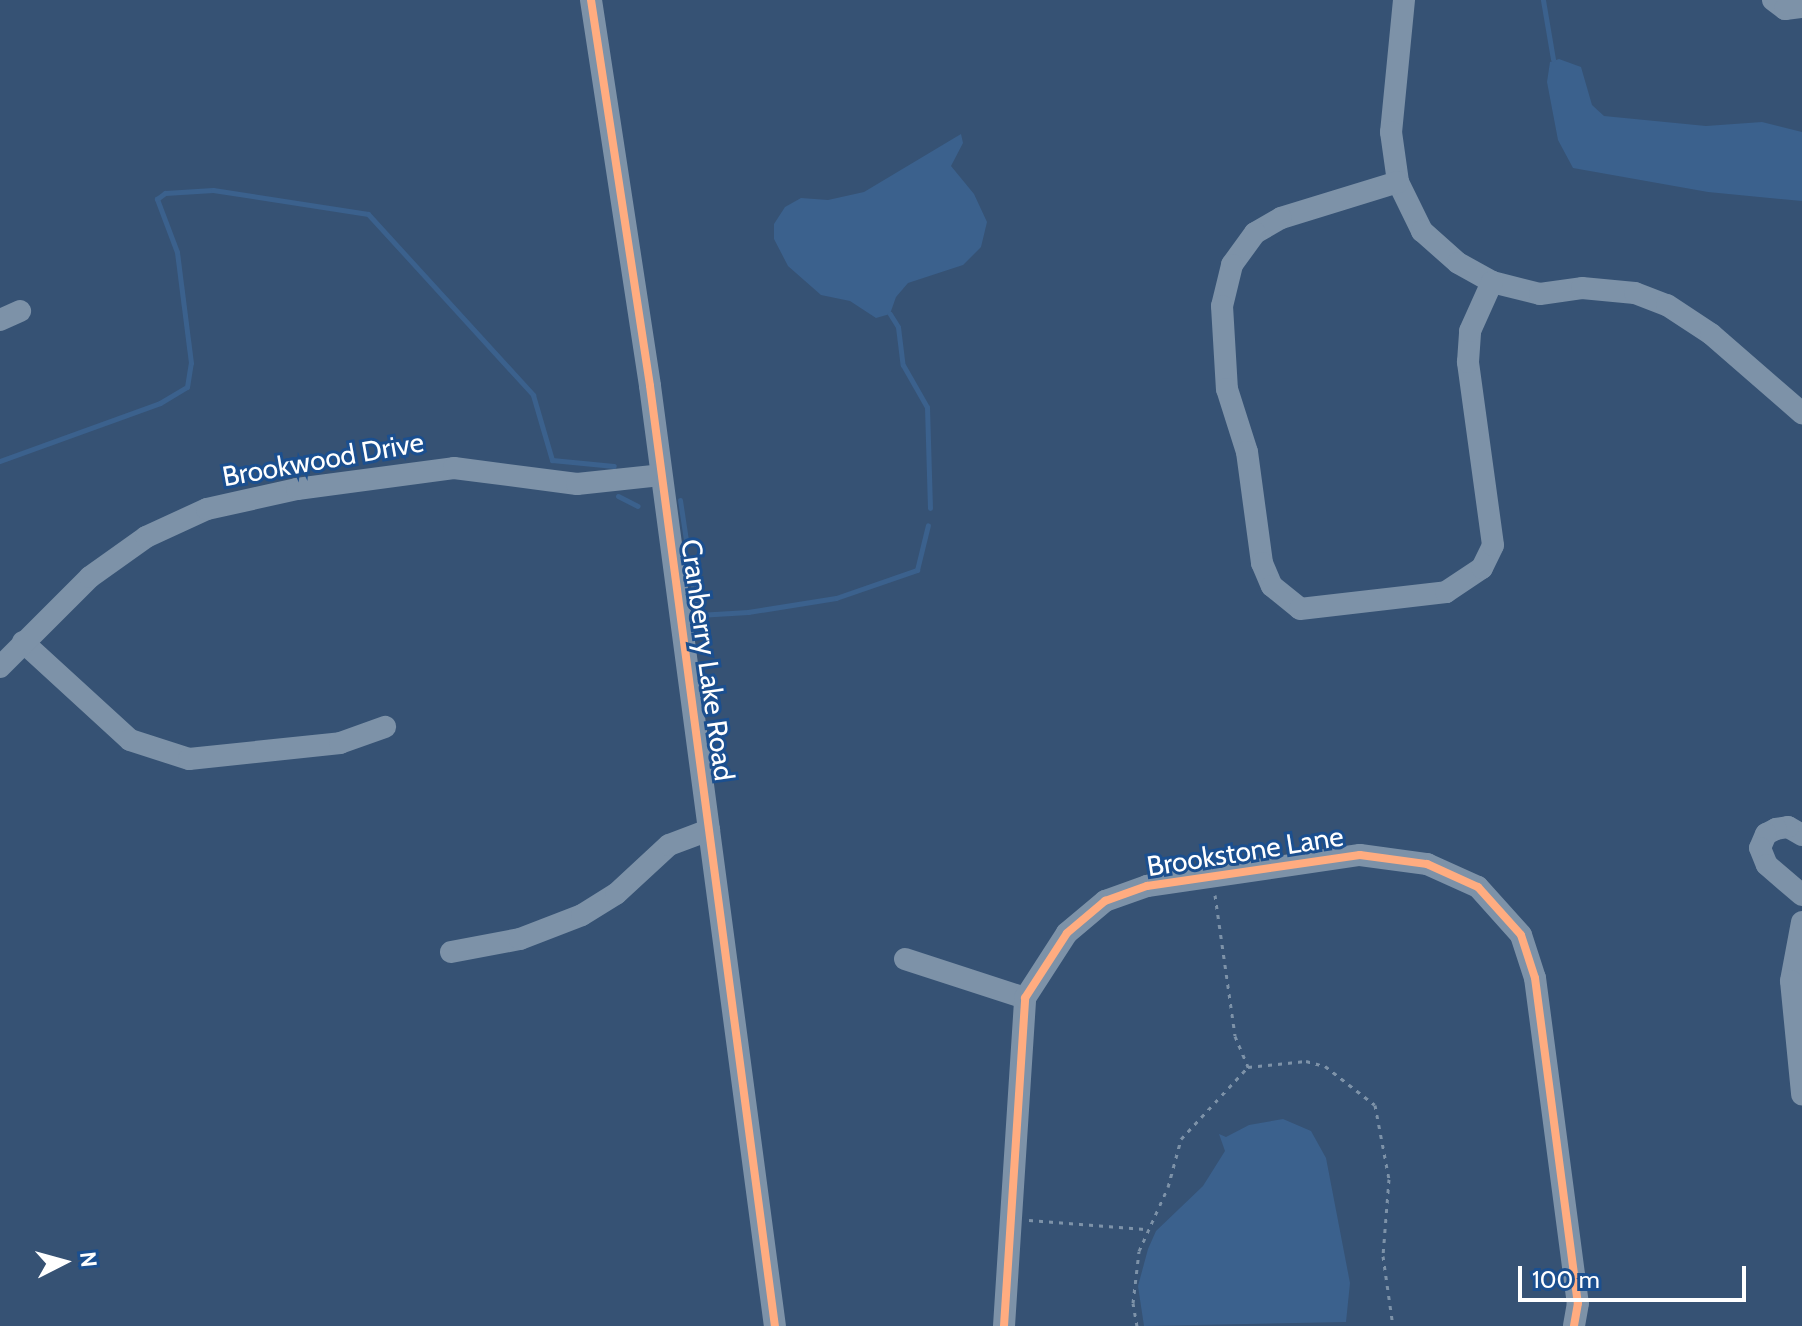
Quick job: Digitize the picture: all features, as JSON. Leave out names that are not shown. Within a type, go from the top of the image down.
[{"type":"street","name":"Cranberry Lake Road","points":[[591,0],[661,475],[775,1326]]},
{"type":"street","points":[[1404,0],[1391,132],[1398,182],[1422,231],[1458,263],[1492,282],[1540,294],[1582,288],[1635,293],[1667,305],[1711,334],[1802,413]]},
{"type":"street","points":[[1773,0],[1785,9],[1802,7]]},
{"type":"street","points":[[1398,182],[1281,218],[1255,233],[1232,265],[1222,306],[1227,389],[1247,452],[1262,563],[1272,586],[1300,609],[1446,592],[1482,568],[1493,545],[1468,362],[1470,331],[1492,282]]},
{"type":"street","name":"Brookwood Drive","points":[[0,667],[90,577],[146,537],[241,500],[454,468],[577,484],[661,475]]},
{"type":"street","points":[[23,642],[130,740],[189,759],[340,743],[385,727]]},
{"type":"street","points":[[1802,835],[1788,827],[1776,829],[1766,834],[1760,848],[1767,865],[1802,895]]},
{"type":"street","points":[[451,952],[520,939],[582,915],[616,894],[669,845],[709,830]]},
{"type":"street","name":"Brookstone Lane","points":[[1004,1326],[1025,998],[1067,933],[1105,901],[1147,886],[1360,855],[1427,864],[1478,887],[1521,935],[1535,978],[1578,1303],[1574,1326]]},
{"type":"street","points":[[1802,922],[1791,981],[1802,1094]]},
{"type":"street","points":[[905,959],[1025,998]]},
{"type":"path","points":[[1213,877],[1235,1036],[1248,1067]]},
{"type":"path","points":[[1137,1326],[1134,1282],[1145,1229],[1168,1187],[1181,1139],[1248,1067],[1315,1063],[1375,1105],[1389,1179],[1383,1256],[1393,1326]]},
{"type":"path","points":[[1012,1218],[1145,1229]]},
{"type":"water","points":[[1559,59],[1581,67],[1592,105],[1604,116],[1706,126],[1762,122],[1802,132],[1802,201],[1708,192],[1573,168],[1558,140],[1547,82],[1550,62]]},
{"type":"water","points":[[961,134],[963,143],[951,166],[974,194],[987,222],[981,247],[963,265],[908,283],[896,297],[890,314],[876,318],[850,301],[821,295],[788,266],[774,239],[774,224],[785,207],[801,198],[828,200],[864,192]]},
{"type":"water","points":[[1283,1119],[1311,1131],[1326,1158],[1350,1283],[1346,1322],[1144,1326],[1138,1286],[1148,1249],[1156,1231],[1203,1186],[1225,1151],[1219,1134],[1226,1137],[1249,1125]]},
{"type":"waterway","points":[[1543,0],[1553,59]]},
{"type":"waterway","points":[[0,461],[160,403],[187,387],[191,363],[177,252],[157,199],[165,193],[213,190],[368,214],[533,395],[552,460],[614,466]]},
{"type":"waterway","points":[[890,314],[898,327],[903,365],[927,407],[930,508]]},
{"type":"waterway","points":[[618,496],[638,506]]},
{"type":"waterway","points":[[680,500],[686,540]]},
{"type":"waterway","points":[[688,557],[698,615],[748,612],[836,598],[917,570],[928,525]]},
{"type":"cycle path","points":[[591,0],[650,386],[775,1326]]},
{"type":"cycle path","points":[[1004,1326],[1025,998],[1067,933],[1105,901],[1147,886],[1360,855],[1427,864],[1478,887],[1521,935],[1535,978],[1578,1303],[1574,1326]]}]
